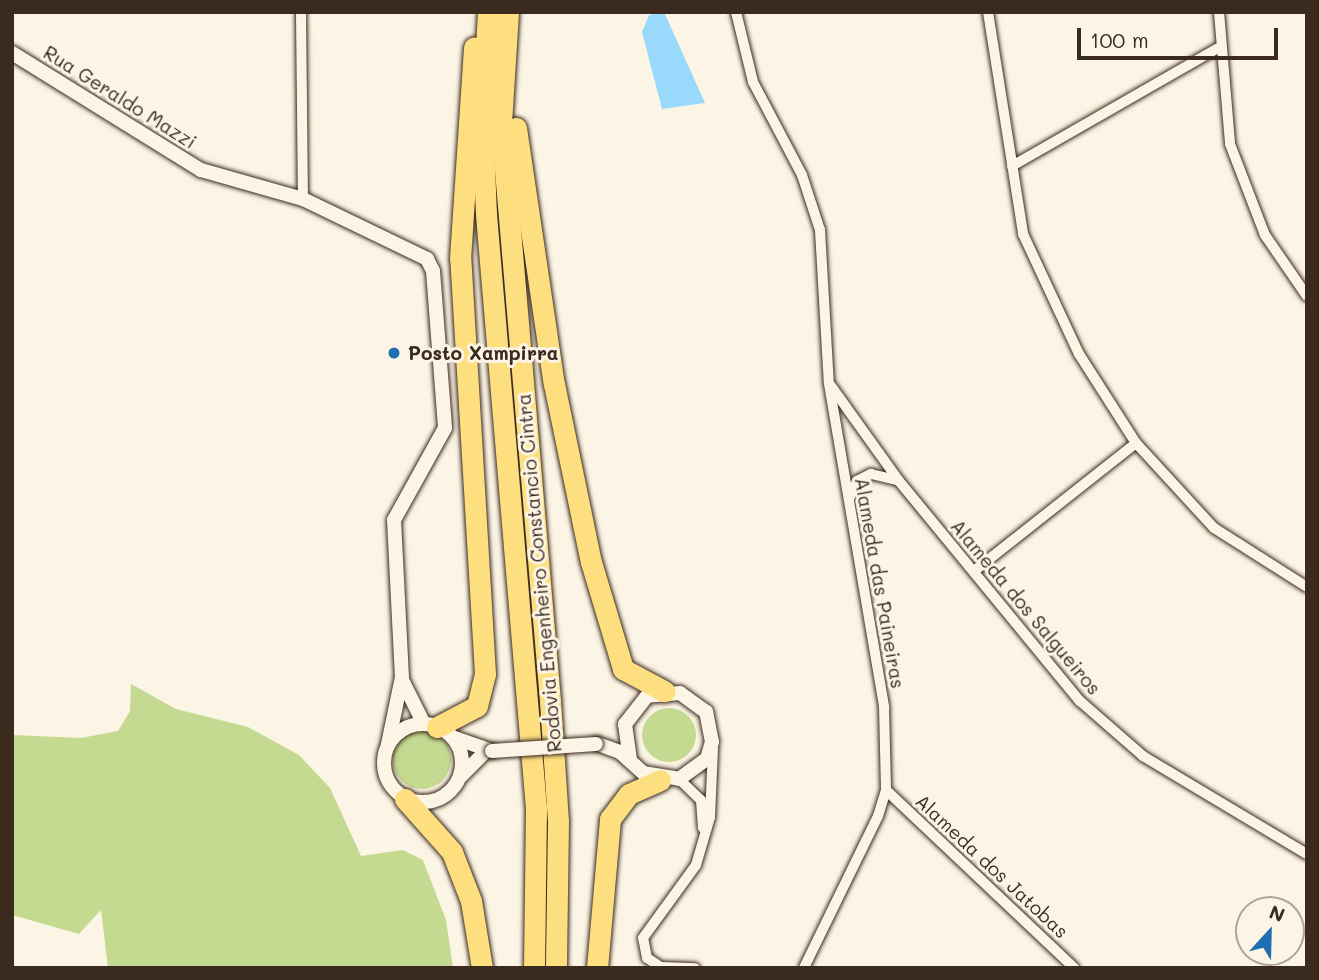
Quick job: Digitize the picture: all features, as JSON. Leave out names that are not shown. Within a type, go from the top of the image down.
[{"type":"highway","points":[[438,730],[477,706],[484,684],[460,259],[468,93],[487,12]]},
{"type":"highway","name":"Rodovia Engenheiro Constancio Cintra","points":[[487,12],[482,119],[486,214],[536,808],[534,968]]},
{"type":"highway","points":[[510,12],[528,224],[591,562],[623,668],[664,691]]},
{"type":"highway","name":"Rodovia Engenheiro Constancio Cintra","points":[[510,12],[501,122],[551,701],[558,821],[556,968]]},
{"type":"highway","points":[[597,968],[610,819],[629,794],[669,779]]},
{"type":"highway","points":[[405,799],[452,852],[471,901],[482,968]]},
{"type":"street","points":[[301,12],[303,199]]},
{"type":"street","name":"Alameda das Paineiras","points":[[736,12],[753,82],[803,175],[820,230],[829,384],[884,707],[886,790]]},
{"type":"street","points":[[988,12],[1012,166],[1034,267],[1136,443],[1214,527],[1307,586]]},
{"type":"street","points":[[1219,12],[1218,48],[1230,144],[1244,188],[1265,235],[1307,296]]},
{"type":"street","points":[[1012,166],[1218,48]]},
{"type":"street","name":"Rua Geraldo Mazzi","points":[[12,53],[201,170],[303,199],[414,248],[433,271],[445,428],[394,520],[401,677]]},
{"type":"street","name":"Alameda dos Salgueiros","points":[[829,384],[899,481],[974,571],[1042,659],[1113,733],[1307,854]]},
{"type":"street","points":[[974,571],[1136,443]]},
{"type":"street","points":[[848,505],[852,487],[864,477],[878,473],[899,481]]},
{"type":"street","points":[[401,677],[438,730],[461,757],[459,778]]},
{"type":"street","points":[[401,677],[385,775],[405,799],[436,800],[489,751]]},
{"type":"street","points":[[597,744],[625,724],[647,696],[664,691],[695,700],[706,712],[712,742],[710,817],[684,886],[643,938],[646,958],[658,966],[695,968]]},
{"type":"street","points":[[625,724],[630,759]]},
{"type":"street","points":[[388,744],[409,726],[438,730],[489,751],[597,744],[669,779],[701,800],[704,831]]},
{"type":"street","points":[[669,779],[701,765],[712,742]]},
{"type":"street","points":[[804,968],[853,877],[886,790]]},
{"type":"street","name":"Alameda dos Jatobas","points":[[886,790],[1074,968]]},
{"type":"green space","points":[[131,684],[176,709],[248,727],[299,755],[330,788],[361,856],[403,850],[423,860],[446,920],[453,968],[108,968],[101,910],[79,934],[12,915],[12,735],[81,738],[118,731],[130,711]]},
{"type":"green space","points":[[669,708],[688,716],[696,735],[688,754],[669,762],[650,754],[642,735],[650,716]]},
{"type":"green space","points":[[422,731],[433,733],[446,744],[451,760],[449,771],[438,784],[422,789],[411,787],[398,776],[393,760],[395,749],[406,736]]},
{"type":"water","points":[[664,12],[705,103],[662,109],[642,32],[649,15]]},
{"type":"place","name":"Posto Xampirra","points":[[394,353]]}]
